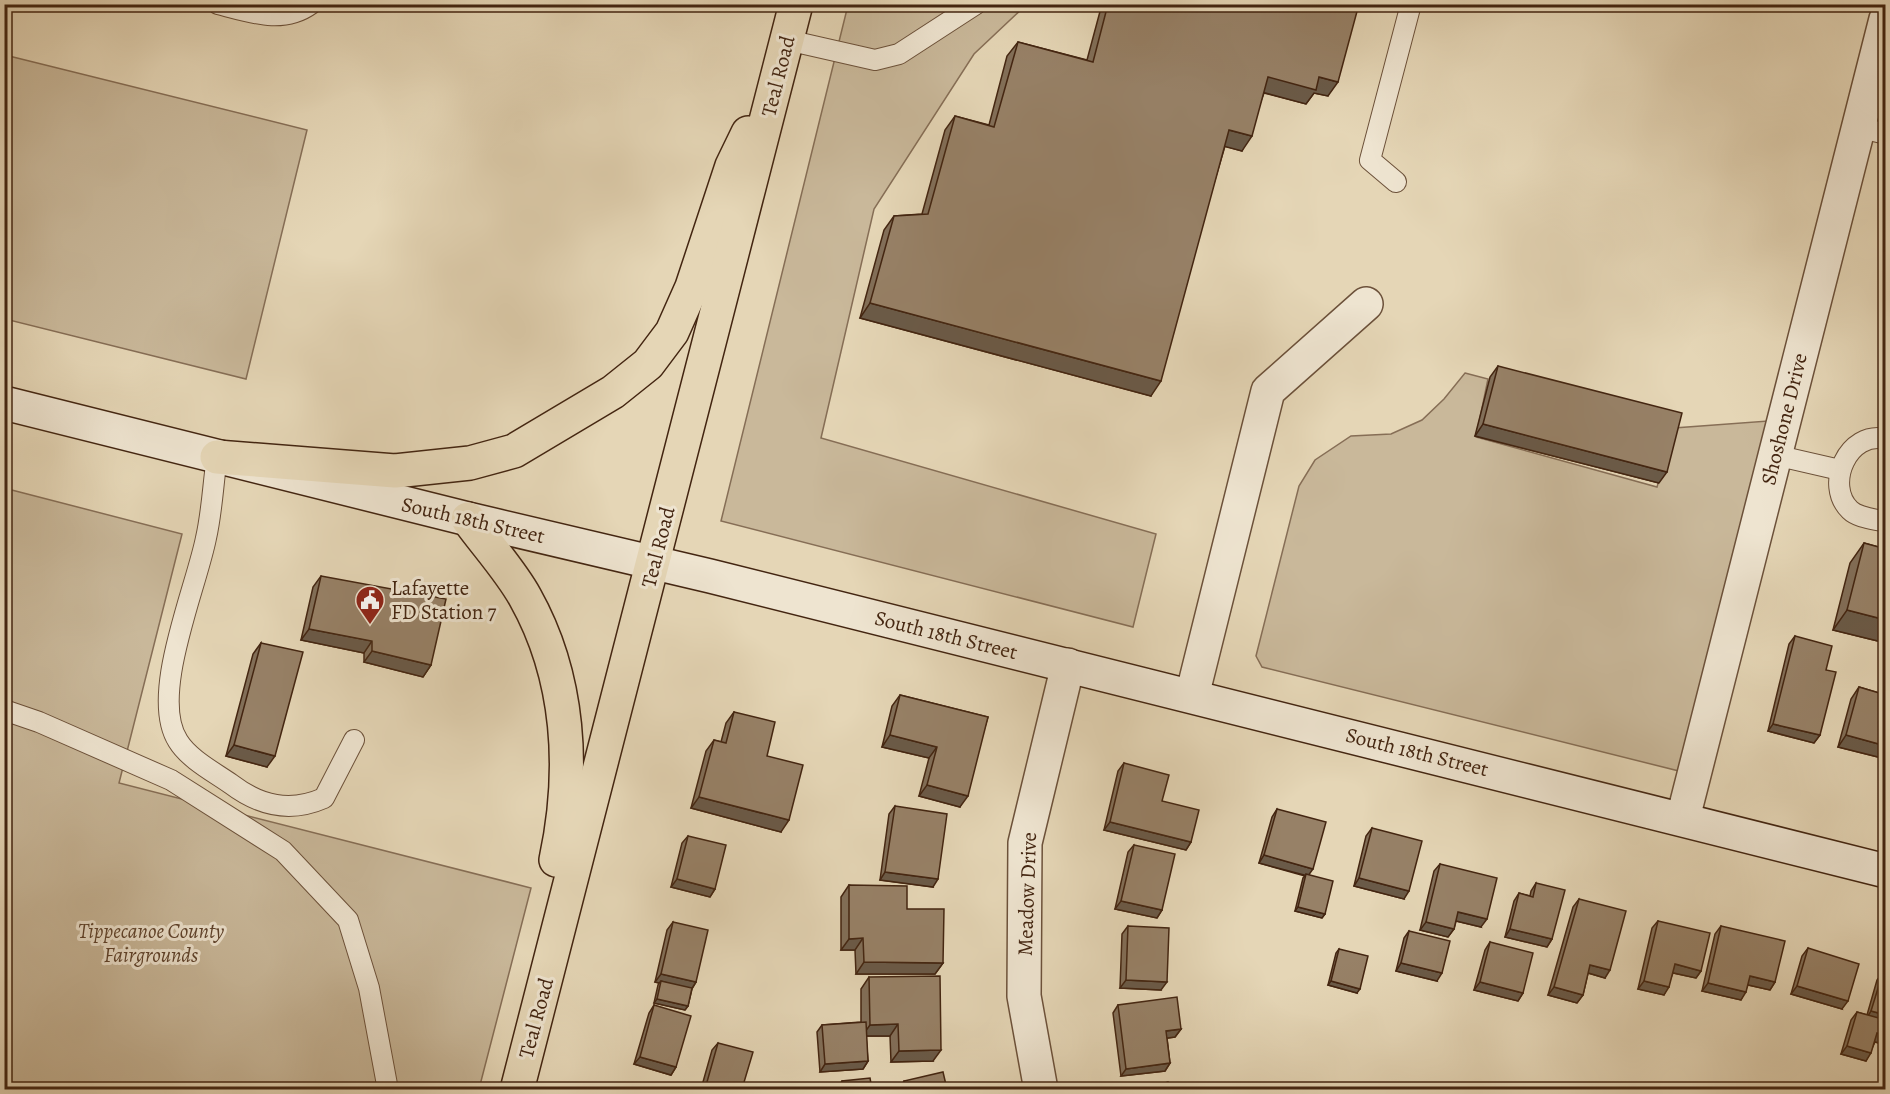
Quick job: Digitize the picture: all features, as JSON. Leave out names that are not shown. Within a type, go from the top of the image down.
[{"type":"main road","name":"Teal Road","points":[[517,1089],[796,4]]},
{"type":"main road","name":"Shoshone Drive","points":[[1683,818],[1775,455],[1873,117],[1886,19]]},
{"type":"main road","points":[[217,457],[395,471],[470,464],[514,451],[613,392],[648,364],[672,332],[692,286],[732,166],[784,54]]},
{"type":"main road","points":[[1192,696],[1268,391],[1366,304]]},
{"type":"main road","name":"South 18th Street","points":[[4,403],[468,519],[654,562],[1683,818],[1886,871]]},
{"type":"main road","points":[[468,519],[525,596],[544,640],[561,695],[568,742],[564,822],[545,909],[537,1013]]},
{"type":"main road","name":"Meadow Drive","points":[[1041,1089],[1024,996],[1025,843],[1068,665]]},
{"type":"lane","points":[[218,4],[260,15],[285,17],[311,4]]},
{"type":"lane","points":[[784,54],[875,60],[899,54],[976,4]]},
{"type":"lane","points":[[1396,182],[1370,160],[1411,4]]},
{"type":"lane","points":[[1886,439],[1867,440],[1851,450],[1840,470],[1839,493],[1851,510],[1886,522]]},
{"type":"lane","points":[[1775,455],[1840,470]]},
{"type":"lane","points":[[217,457],[207,536],[168,686],[171,725],[178,741],[189,753],[244,794],[262,804],[287,806],[315,802],[324,798],[354,740]]},
{"type":"lane","points":[[4,710],[39,722],[171,780],[283,851],[348,920],[369,988],[388,1089]]},
{"type":"green space","points":[[848,5],[1026,5],[974,54],[874,209],[821,438],[1156,534],[1133,627],[721,521]]},
{"type":"green space","points":[[5,55],[307,130],[246,379],[5,319]]},
{"type":"green space","points":[[1465,373],[1488,379],[1476,437],[1657,487],[1674,428],[1768,421],[1683,772],[1262,667],[1256,656],[1299,486],[1315,460],[1351,436],[1391,434],[1422,420],[1444,399]]},
{"type":"green space","name":"Tippecanoe County Fairgrounds","points":[[4,488],[182,534],[119,783],[531,888],[479,1089],[5,1089]]},
{"type":"building","points":[[1108,4],[1359,4],[1338,82],[1319,77],[1316,90],[1268,77],[1252,136],[1229,130],[1161,381],[870,303],[894,216],[928,214],[955,116],[994,127],[1018,42],[1093,62]]},
{"type":"building","points":[[1498,366],[1682,413],[1667,472],[1483,424]]},
{"type":"building","points":[[1864,543],[1886,549],[1886,620],[1847,610]]},
{"type":"building","name":"Lafayette FD Station 7","points":[[321,576],[446,599],[431,665],[372,651],[372,641],[309,629]]},
{"type":"building","points":[[1795,636],[1832,646],[1826,670],[1836,672],[1820,735],[1773,724]]},
{"type":"building","points":[[261,643],[303,652],[275,756],[234,745]]},
{"type":"building","points":[[1859,687],[1886,695],[1886,746],[1846,735]]},
{"type":"building","points":[[900,695],[988,717],[968,796],[927,785],[937,747],[890,735]]},
{"type":"building","points":[[734,712],[775,722],[767,756],[803,765],[789,820],[699,797],[714,740],[726,743]]},
{"type":"building","points":[[1124,763],[1169,775],[1162,801],[1199,810],[1191,842],[1110,822]]},
{"type":"building","points":[[895,806],[947,814],[938,879],[885,872]]},
{"type":"building","points":[[1277,809],[1326,822],[1313,869],[1264,855]]},
{"type":"building","points":[[1372,828],[1422,841],[1409,891],[1359,878]]},
{"type":"building","points":[[688,836],[726,845],[715,889],[677,879]]},
{"type":"building","points":[[1134,845],[1175,854],[1162,910],[1121,901]]},
{"type":"building","points":[[1440,864],[1497,878],[1487,919],[1458,912],[1454,929],[1426,922]]},
{"type":"building","points":[[1306,874],[1333,881],[1325,914],[1298,907]]},
{"type":"building","points":[[1536,883],[1565,890],[1552,939],[1510,929],[1519,893],[1533,897]]},
{"type":"building","points":[[849,885],[907,886],[907,909],[944,909],[943,963],[864,962],[863,938],[849,939]]},
{"type":"building","points":[[1579,899],[1626,911],[1610,970],[1590,965],[1583,995],[1554,987]]},
{"type":"building","points":[[1658,921],[1710,933],[1701,971],[1675,964],[1669,987],[1644,981]]},
{"type":"building","points":[[673,922],[708,930],[696,982],[661,974]]},
{"type":"building","points":[[1128,926],[1169,928],[1167,982],[1126,980]]},
{"type":"building","points":[[1721,926],[1785,941],[1775,982],[1750,976],[1746,992],[1708,983]]},
{"type":"building","points":[[1409,931],[1450,941],[1442,973],[1401,963]]},
{"type":"building","points":[[1490,942],[1533,953],[1523,993],[1480,982]]},
{"type":"building","points":[[1808,948],[1859,964],[1848,1001],[1797,986]]},
{"type":"building","points":[[1339,949],[1368,956],[1360,989],[1331,981]]},
{"type":"building","points":[[1883,972],[1886,973],[1886,1015],[1871,1011]]},
{"type":"building","points":[[940,976],[941,1050],[899,1051],[898,1024],[870,1025],[869,977]]},
{"type":"building","points":[[661,981],[692,988],[688,1006],[657,999]]},
{"type":"building","points":[[1177,997],[1181,1029],[1166,1031],[1170,1063],[1126,1069],[1118,1005]]},
{"type":"building","points":[[654,1005],[691,1016],[676,1067],[640,1057]]},
{"type":"building","points":[[1857,1012],[1886,1020],[1886,1036],[1877,1033],[1871,1053],[1847,1046]]},
{"type":"building","points":[[866,1022],[868,1061],[825,1064],[822,1025]]},
{"type":"building","points":[[718,1043],[753,1052],[742,1089],[705,1089]]},
{"type":"building","points":[[943,1072],[947,1089],[906,1089],[904,1081]]},
{"type":"building","points":[[870,1078],[872,1089],[842,1089],[842,1081]]},
{"type":"building","points":[[1168,1082],[1171,1089],[1147,1089]]},
{"type":"place","name":"Lafayette FD Station 7","points":[[370,626]]}]
